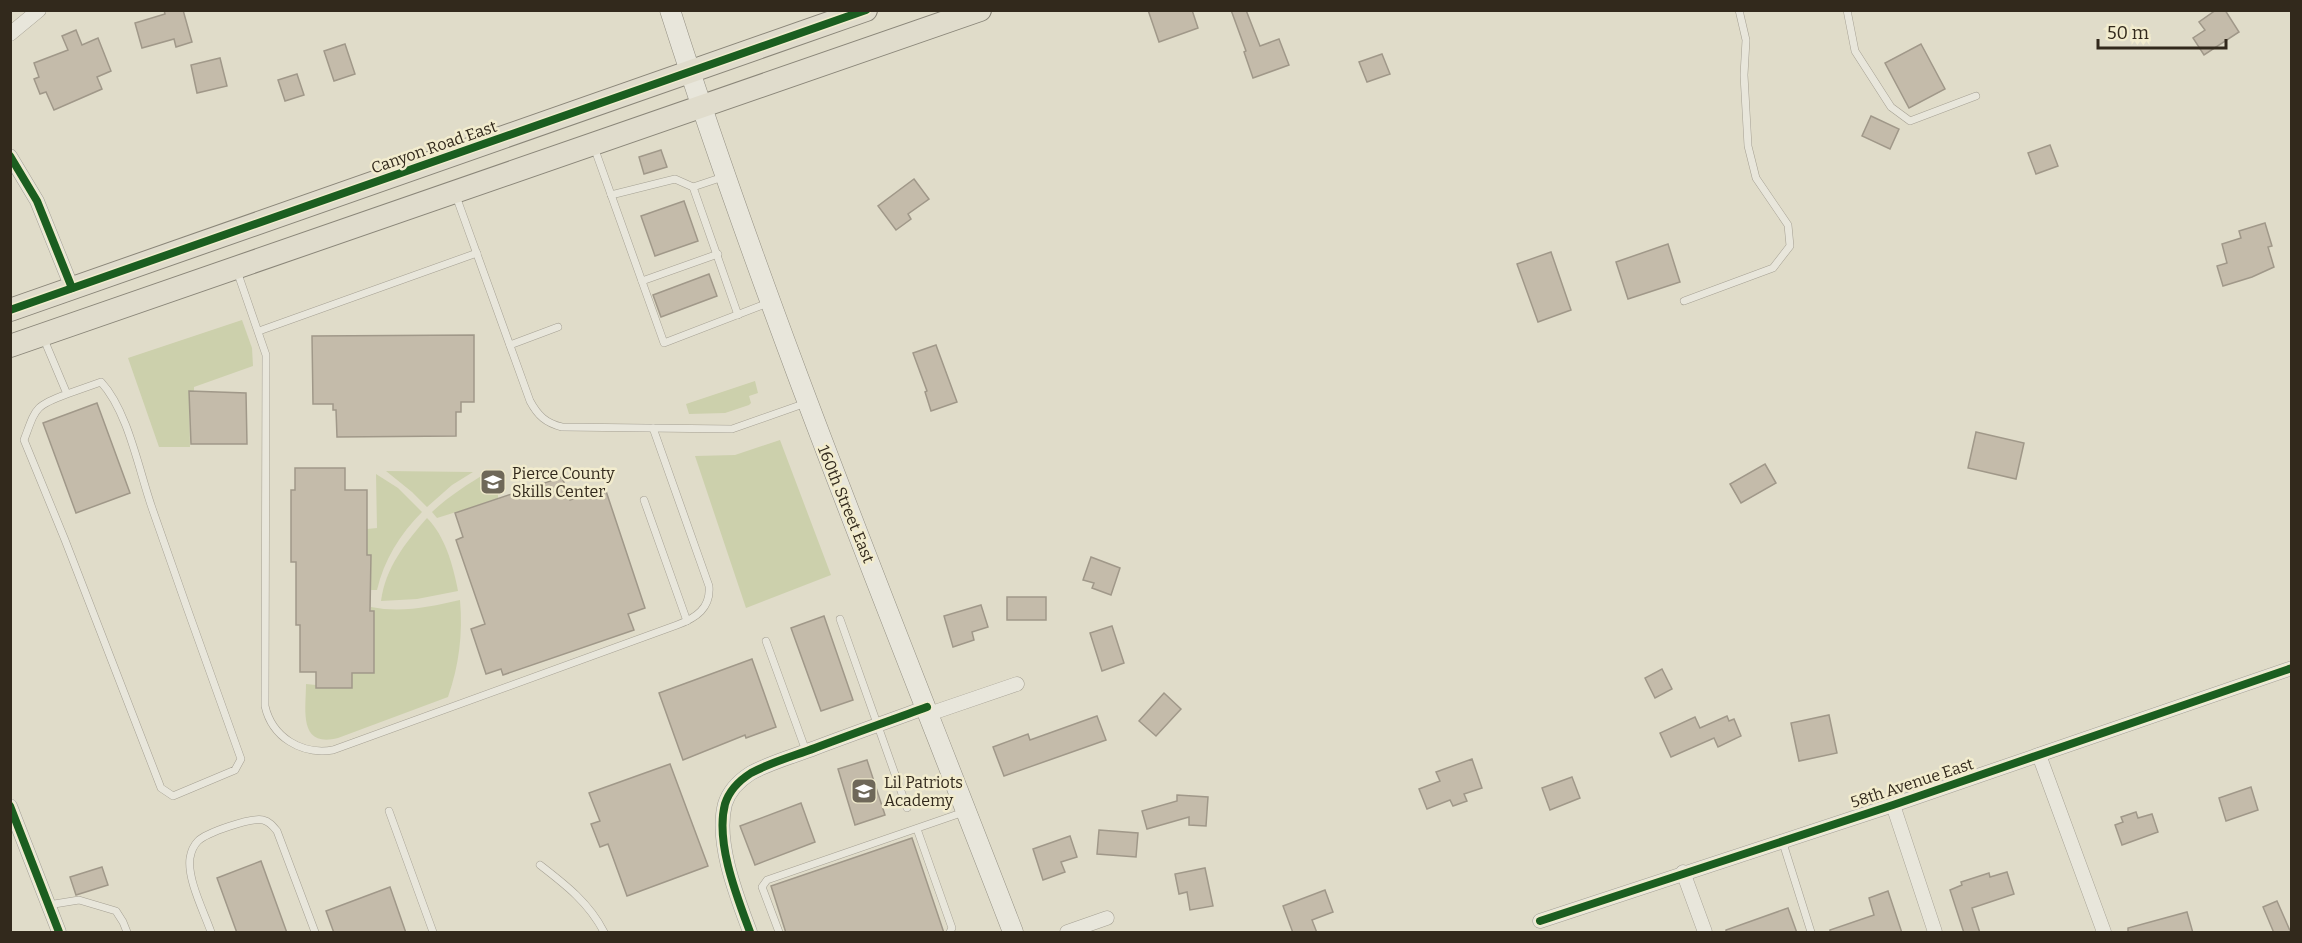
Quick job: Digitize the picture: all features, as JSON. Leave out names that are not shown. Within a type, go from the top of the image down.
[{"type":"main road","name":"160th Street East","points":[[670,10],[701,107],[806,403],[928,710],[1012,933]]},
{"type":"main road","name":"Canyon Road East","points":[[10,310],[866,10]]},
{"type":"main road","points":[[10,345],[980,10]]},
{"type":"street","points":[[10,34],[39,10]]},
{"type":"street","points":[[10,156],[37,201],[72,288]]},
{"type":"street","name":"58th Avenue East","points":[[1540,921],[1893,805],[2292,668]]},
{"type":"street","points":[[750,933],[735,891],[725,850],[726,803],[738,783],[752,773],[877,725],[1017,684]]},
{"type":"street","points":[[2039,755],[2104,933]]},
{"type":"street","points":[[1893,805],[1935,933]]},
{"type":"street","points":[[10,806],[59,933]]},
{"type":"street","points":[[1683,873],[1705,933]]},
{"type":"street","points":[[1067,933],[1107,918]]},
{"type":"lane","points":[[1684,301],[1773,268],[1790,246],[1788,225],[1756,178],[1748,146],[1744,75],[1746,40],[1738,10]]},
{"type":"lane","points":[[1847,10],[1855,51],[1891,107],[1910,121],[1976,96]]},
{"type":"lane","points":[[593,145],[664,342],[770,302]]},
{"type":"lane","points":[[610,195],[675,180],[693,187],[725,176]]},
{"type":"lane","points":[[693,187],[738,315]]},
{"type":"lane","points":[[455,193],[530,401],[536,411],[549,423],[562,427],[732,429],[806,403]]},
{"type":"lane","points":[[259,331],[477,253]]},
{"type":"lane","points":[[642,282],[718,254]]},
{"type":"lane","points":[[236,268],[266,355],[265,706],[271,723],[288,741],[308,750],[322,752],[333,750],[687,621],[704,609],[708,603],[709,586],[653,428]]},
{"type":"lane","points":[[510,345],[558,327]]},
{"type":"lane","points":[[43,334],[66,393]]},
{"type":"lane","points":[[101,382],[107,389],[127,429],[153,510],[241,759],[234,771],[173,796],[161,788],[24,440],[34,414],[43,402],[66,393],[101,382]]},
{"type":"lane","points":[[644,500],[687,621]]},
{"type":"lane","points":[[840,619],[907,808]]},
{"type":"lane","points":[[766,641],[806,751]]},
{"type":"lane","points":[[389,811],[433,933]]},
{"type":"lane","points":[[779,933],[762,886],[763,883],[966,812]]},
{"type":"lane","points":[[211,933],[195,890],[190,867],[192,850],[205,836],[244,822],[262,819],[270,823],[277,831],[315,933]]},
{"type":"lane","points":[[917,829],[952,928],[950,933]]},
{"type":"lane","points":[[1782,840],[1811,933]]},
{"type":"lane","points":[[540,866],[570,888],[595,915],[604,933]]},
{"type":"lane","points":[[48,904],[80,900],[116,912],[127,933]]},
{"type":"green space","points":[[242,320],[252,348],[253,366],[194,387],[194,391],[189,392],[190,447],[159,447],[128,358]]},
{"type":"green space","points":[[755,381],[758,393],[749,396],[751,403],[749,405],[725,413],[689,414],[686,404]]},
{"type":"green space","points":[[780,440],[831,575],[746,608],[695,456],[735,455]]},
{"type":"green space","points":[[386,471],[473,472],[452,485],[427,507]]},
{"type":"green space","points":[[488,472],[498,472],[498,499],[437,518],[432,512],[459,490]]},
{"type":"green space","points":[[376,474],[398,488],[422,512],[394,548],[377,590],[371,590],[371,555],[367,555],[367,529],[377,528]]},
{"type":"green space","points":[[427,518],[439,533],[454,571],[458,591],[417,599],[381,601],[392,567],[404,546]]},
{"type":"green space","points":[[460,600],[459,649],[448,697],[338,738],[325,740],[310,732],[306,715],[306,684],[316,685],[316,688],[352,688],[352,673],[374,673],[374,612],[371,611],[371,607],[404,609]]},
{"type":"building","points":[[164,10],[183,10],[192,42],[176,47],[174,39],[142,48],[135,23],[165,14]]},
{"type":"building","points":[[1148,10],[1192,10],[1198,28],[1159,42]]},
{"type":"building","points":[[1231,10],[1246,10],[1260,46],[1279,39],[1289,65],[1253,78]]},
{"type":"building","points":[[2216,10],[2225,10],[2239,32],[2204,55],[2193,38],[2205,30],[2199,22]]},
{"type":"building","points":[[76,30],[82,45],[98,38],[111,71],[97,77],[102,89],[54,110],[46,92],[40,94],[34,79],[39,77],[34,63],[68,50],[62,36]]},
{"type":"building","points":[[345,44],[355,74],[334,81],[324,51]]},
{"type":"building","points":[[1921,44],[1945,89],[1909,108],[1885,63]]},
{"type":"building","points":[[1382,54],[1390,74],[1367,82],[1359,62]]},
{"type":"building","points":[[220,58],[227,86],[197,93],[191,65]]},
{"type":"building","points":[[297,74],[304,95],[285,101],[278,80]]},
{"type":"building","points":[[1871,116],[1899,129],[1890,149],[1862,136]]},
{"type":"building","points":[[2050,145],[2058,166],[2036,174],[2028,153]]},
{"type":"building","points":[[661,150],[667,167],[644,174],[639,157]]},
{"type":"building","points":[[914,179],[929,199],[908,214],[911,219],[896,230],[878,206]]},
{"type":"building","points":[[684,201],[698,241],[655,256],[641,216]]},
{"type":"building","points":[[2265,223],[2272,246],[2268,247],[2274,267],[2223,286],[2217,266],[2227,263],[2222,244],[2241,238],[2239,231]]},
{"type":"building","points":[[1668,244],[1680,282],[1628,299],[1616,262]]},
{"type":"building","points":[[1551,252],[1571,310],[1538,322],[1517,264]]},
{"type":"building","points":[[709,274],[717,296],[661,317],[653,295]]},
{"type":"building","points":[[474,335],[474,402],[461,402],[461,412],[456,412],[456,436],[337,437],[336,410],[333,410],[333,404],[313,404],[312,336]]},
{"type":"building","points":[[936,345],[957,402],[931,411],[925,392],[927,391],[913,353]]},
{"type":"building","points":[[189,391],[246,393],[247,444],[191,444]]},
{"type":"building","points":[[97,403],[130,493],[76,513],[43,423]]},
{"type":"building","points":[[1976,432],[2024,443],[2016,479],[1968,468]]},
{"type":"building","points":[[1765,464],[1776,483],[1741,503],[1730,484]]},
{"type":"building","points":[[295,468],[345,468],[345,490],[367,490],[367,555],[371,555],[370,611],[374,611],[374,673],[352,673],[352,688],[316,688],[316,672],[300,672],[300,625],[296,625],[296,562],[291,562],[291,490],[295,490]]},
{"type":"building","points":[[562,477],[570,500],[605,488],[645,608],[628,614],[634,630],[503,675],[501,669],[486,674],[471,629],[485,624],[456,540],[463,537],[455,513]]},
{"type":"building","points":[[1091,557],[1120,568],[1111,595],[1092,588],[1094,583],[1083,580]]},
{"type":"building","points":[[1007,597],[1046,597],[1046,620],[1007,620]]},
{"type":"building","points":[[981,605],[988,627],[972,632],[974,640],[953,647],[944,616]]},
{"type":"building","points":[[824,616],[853,700],[821,711],[791,628]]},
{"type":"building","points":[[1112,626],[1124,663],[1102,671],[1090,633]]},
{"type":"building","points":[[752,659],[776,727],[746,738],[745,735],[683,760],[659,693]]},
{"type":"building","points":[[1662,669],[1672,689],[1655,698],[1645,678]]},
{"type":"building","points":[[1164,693],[1181,709],[1156,736],[1139,721]]},
{"type":"building","points":[[1829,715],[1837,753],[1799,761],[1791,723]]},
{"type":"building","points":[[1097,716],[1106,740],[1004,776],[993,747],[1028,734],[1030,740]]},
{"type":"building","points":[[1727,716],[1729,721],[1734,719],[1741,736],[1718,747],[1714,738],[1671,757],[1660,733],[1695,717],[1700,728]]},
{"type":"building","points":[[1472,759],[1482,788],[1464,794],[1467,801],[1453,806],[1450,800],[1427,809],[1419,789],[1440,781],[1436,772]]},
{"type":"building","points":[[867,760],[885,815],[855,825],[838,769]]},
{"type":"building","points":[[670,764],[708,866],[627,896],[608,844],[600,847],[591,824],[600,821],[589,793]]},
{"type":"building","points":[[1572,777],[1580,798],[1550,810],[1542,788]]},
{"type":"building","points":[[2251,787],[2258,810],[2226,821],[2219,798]]},
{"type":"building","points":[[1177,795],[1208,797],[1206,826],[1189,825],[1189,817],[1147,829],[1142,811],[1177,801]]},
{"type":"building","points":[[801,803],[815,842],[755,865],[740,826]]},
{"type":"building","points":[[2136,812],[2138,818],[2152,814],[2158,832],[2122,845],[2115,825],[2123,822],[2121,817]]},
{"type":"building","points":[[1099,830],[1138,833],[1136,857],[1097,854]]},
{"type":"building","points":[[1070,836],[1077,857],[1061,862],[1065,872],[1043,880],[1033,849]]},
{"type":"building","points":[[912,838],[944,933],[786,933],[771,886]]},
{"type":"building","points":[[261,861],[287,933],[237,933],[217,878]]},
{"type":"building","points":[[102,867],[108,885],[76,895],[70,877]]},
{"type":"building","points":[[1205,868],[1213,906],[1190,910],[1187,892],[1179,894],[1175,874]]},
{"type":"building","points":[[2007,872],[2014,894],[1972,908],[1980,933],[1964,933],[1950,890],[1962,885],[1961,882],[1989,873],[1990,877]]},
{"type":"building","points":[[390,887],[406,933],[334,933],[326,911]]},
{"type":"building","points":[[1325,890],[1333,912],[1312,920],[1317,933],[1293,933],[1283,906]]},
{"type":"building","points":[[1888,891],[1902,933],[1830,933],[1830,930],[1874,915],[1869,898]]},
{"type":"building","points":[[2277,901],[2291,933],[2274,933],[2263,907]]},
{"type":"building","points":[[1788,908],[1797,933],[1726,933],[1726,930]]},
{"type":"building","points":[[2187,912],[2193,933],[2128,933],[2128,928]]},
{"type":"cycle path","points":[[10,310],[866,10]]},
{"type":"cycle path","points":[[10,156],[37,201],[72,288]]},
{"type":"cycle path","points":[[1540,921],[1893,805],[2292,668]]},
{"type":"cycle path","points":[[750,932],[739,903],[725,852],[723,819],[725,804],[732,790],[751,773],[766,766],[927,707]]},
{"type":"cycle path","points":[[10,806],[59,932]]},
{"type":"place","name":"Pierce County Skills Center","points":[[493,482]]},
{"type":"place","name":"Lil Patriots Academy","points":[[864,791]]}]
